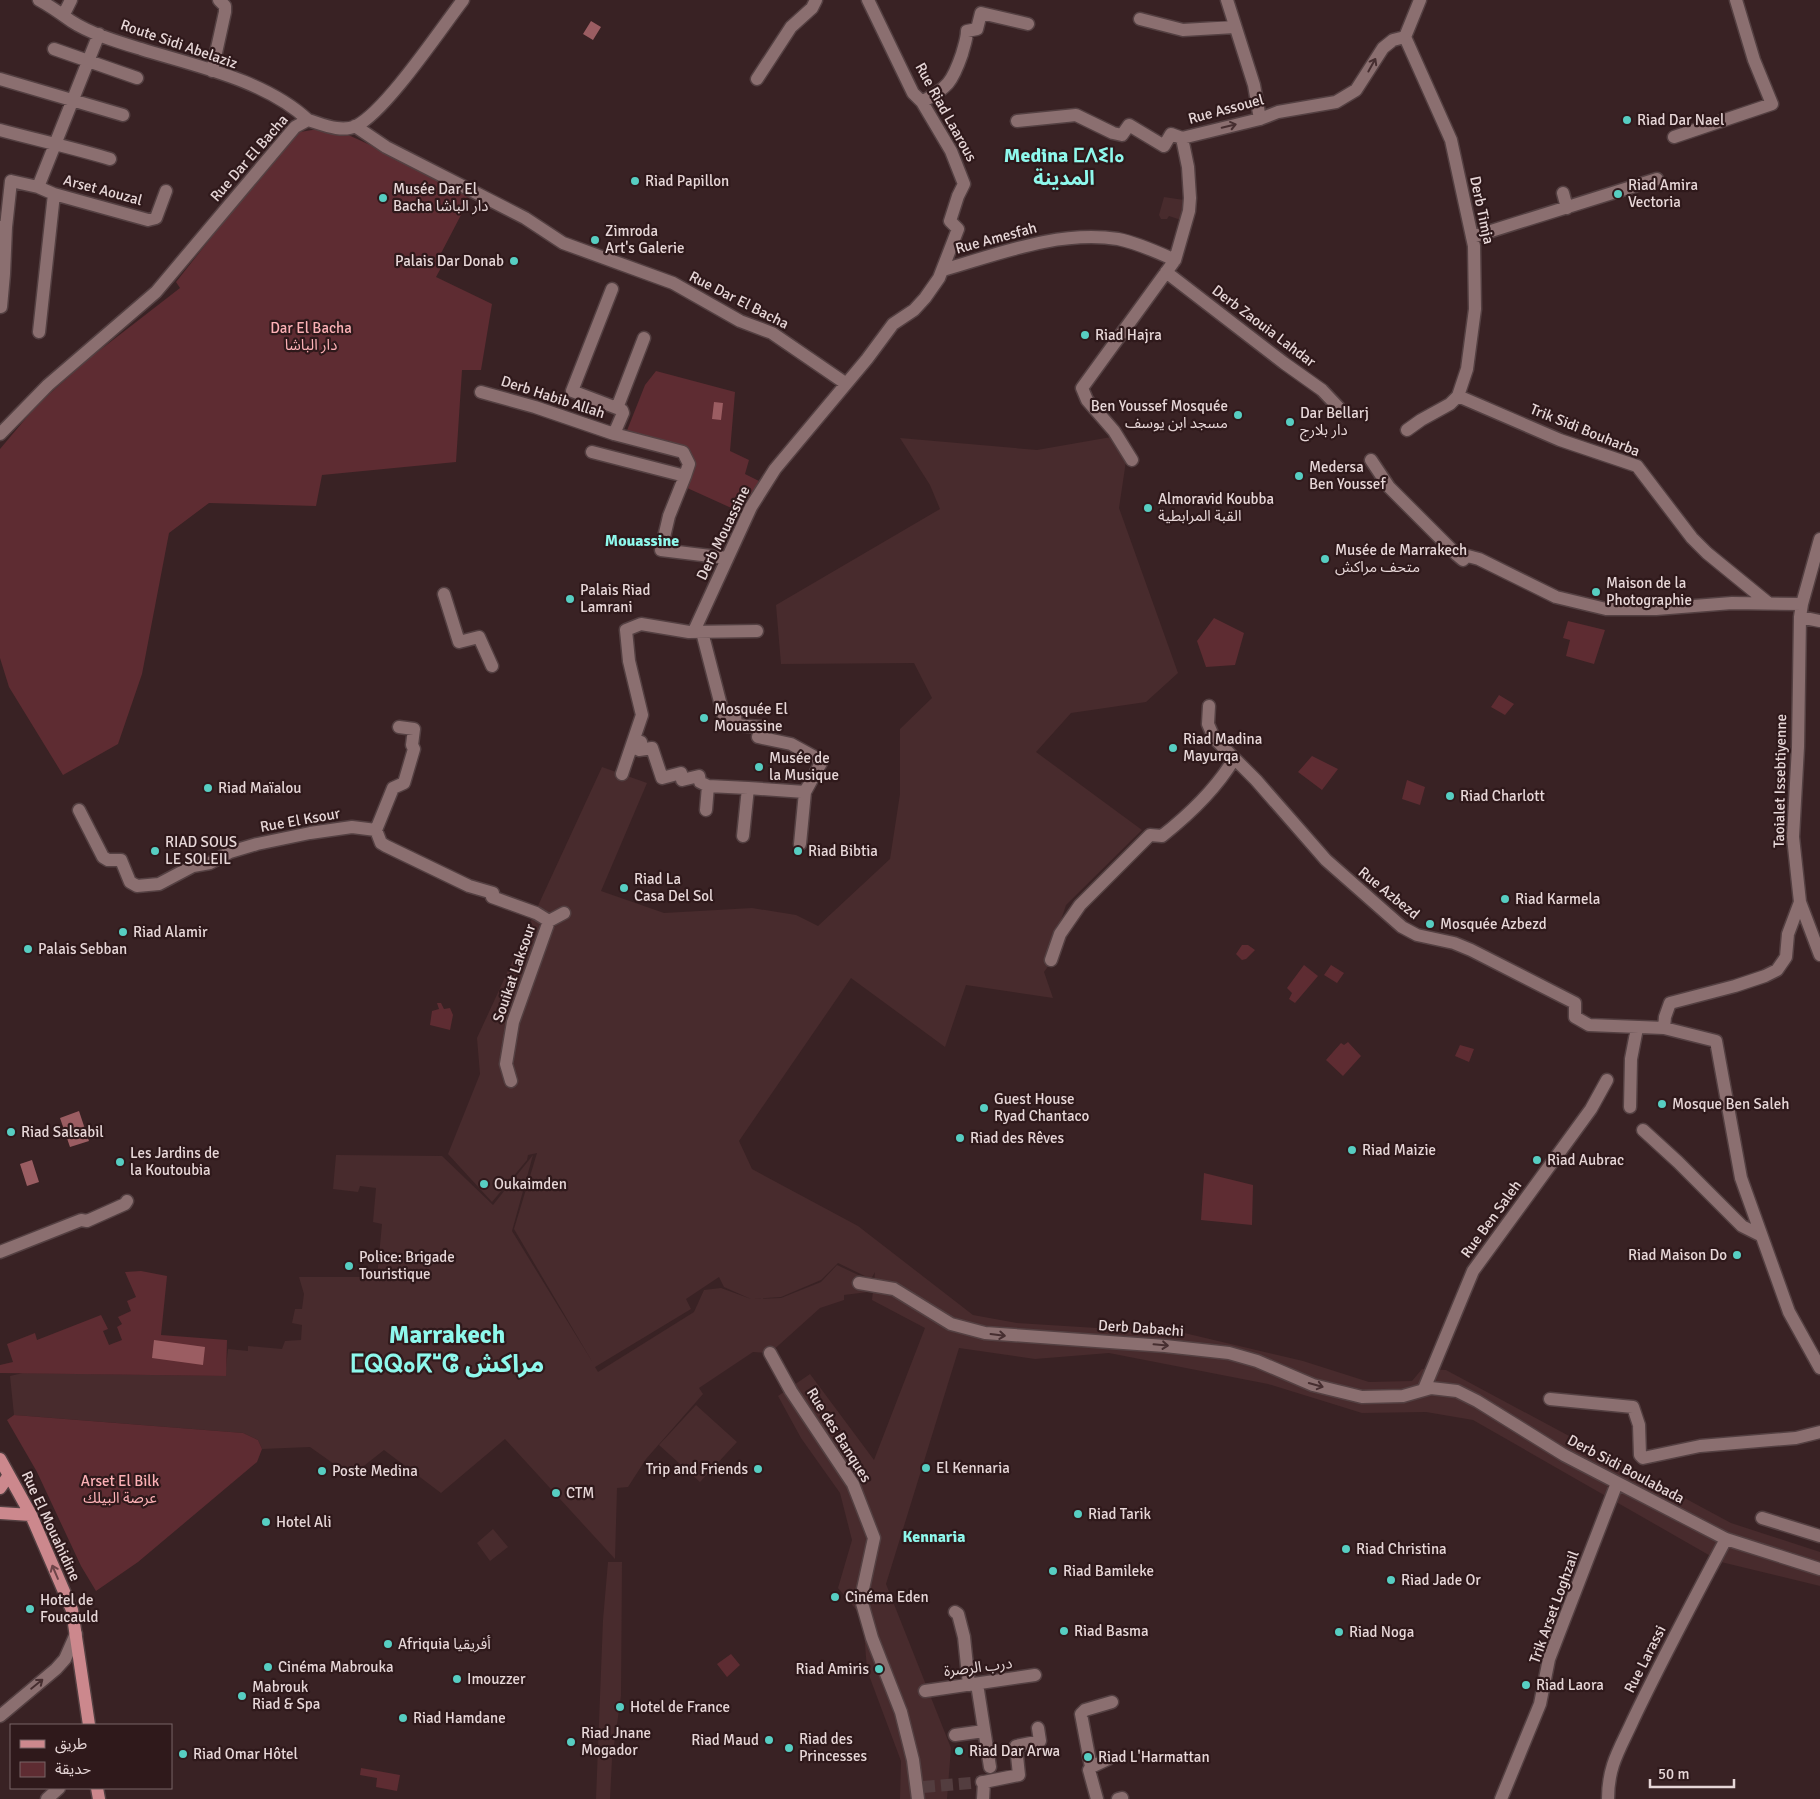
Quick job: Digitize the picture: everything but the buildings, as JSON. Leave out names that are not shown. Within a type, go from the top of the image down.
[{"type":"main road","name":"Rue El Mouahidine","points":[[0,1459],[31,1515],[72,1610],[90,1724]]},
{"type":"main road","points":[[0,1488],[9,1475]]},
{"type":"main road","points":[[0,1514],[31,1515]]},
{"type":"street","name":"Route Sidi Abelaziz","points":[[39,0],[64,14],[70,20],[99,34],[212,71],[275,96],[297,109],[308,120]]},
{"type":"street","points":[[64,14],[71,0]]},
{"type":"street","points":[[212,71],[225,12],[225,6],[219,0]]},
{"type":"street","points":[[355,126],[379,107],[463,0]]},
{"type":"street","points":[[757,79],[791,27],[812,8],[816,0]]},
{"type":"street","name":"Rue Riad Laarous","points":[[868,0],[913,93],[922,102],[951,151],[964,184],[950,221],[958,229],[943,270]]},
{"type":"street","points":[[1227,0],[1254,85],[1260,119]]},
{"type":"street","points":[[1405,37],[1420,0]]},
{"type":"street","points":[[1674,137],[1772,104],[1754,60],[1736,0]]},
{"type":"street","points":[[922,102],[940,91],[954,79],[967,38],[967,31],[977,29],[981,13],[1028,24]]},
{"type":"street","points":[[1140,19],[1183,30],[1235,27]]},
{"type":"street","name":"Arset Aouzal","points":[[38,188],[99,34]]},
{"type":"street","name":"Rue Assouel","points":[[1132,460],[1114,431],[1082,391],[1087,379],[1175,260],[1189,211],[1190,198],[1188,167],[1182,138],[1260,119],[1278,112],[1336,102],[1356,90],[1383,48],[1393,40],[1405,37]]},
{"type":"street","name":"Derb Timja","points":[[1405,37],[1451,140],[1474,246],[1475,309],[1467,368],[1458,396]]},
{"type":"street","points":[[54,49],[137,78]]},
{"type":"street","points":[[0,79],[71,101],[79,100],[123,115]]},
{"type":"street","points":[[1017,121],[1076,115],[1113,133],[1122,134],[1129,125],[1164,146],[1171,134],[1182,138]]},
{"type":"street","name":"Rue Dar El Bacha","points":[[0,434],[48,385],[156,292],[284,138],[301,122],[308,120],[332,127],[355,126],[378,143],[525,218],[563,243],[673,283],[740,321],[772,333],[845,383]]},
{"type":"street","name":"Arset Aouzal","points":[[0,130],[54,145],[65,146],[110,160]]},
{"type":"street","points":[[1472,237],[1657,179]]},
{"type":"street","name":"Arset Aouzal","points":[[1,307],[6,180],[148,220],[156,218],[166,191]]},
{"type":"street","points":[[1563,192],[1568,208]]},
{"type":"street","points":[[39,332],[54,194]]},
{"type":"street","name":"Rue Amesfah","points":[[845,383],[867,359],[893,324],[918,306],[940,278],[943,270],[1051,240],[1086,237],[1119,240],[1147,248],[1175,260]]},
{"type":"street","name":"Derb Zaouia Lahdar","points":[[1166,272],[1284,364],[1322,390],[1339,408]]},
{"type":"street","name":"Derb Habib Allah","points":[[612,290],[572,391],[617,408],[623,413],[614,434]]},
{"type":"street","name":"Derb Habib Allah","points":[[617,408],[644,338]]},
{"type":"street","name":"Derb Mouassine","points":[[698,632],[727,558],[751,507],[775,469],[845,383]]},
{"type":"street","name":"Derb Habib Allah","points":[[481,392],[614,434],[683,452],[689,464],[669,516],[661,550],[727,558]]},
{"type":"street","points":[[1407,430],[1450,404],[1458,396]]},
{"type":"street","name":"Trik Sidi Bouharba","points":[[1458,396],[1590,452],[1637,466],[1692,538],[1713,558],[1767,602]]},
{"type":"street","points":[[592,452],[685,476]]},
{"type":"street","points":[[1371,460],[1389,487],[1457,556],[1463,560],[1464,555],[1480,559],[1556,597],[1606,608],[1656,610],[1732,603],[1802,604]]},
{"type":"street","name":"Taoialet Issebtiyenne","points":[[1820,539],[1800,617],[1798,747],[1792,837],[1800,902],[1820,955]]},
{"type":"street","points":[[444,594],[459,642],[480,637],[492,666]]},
{"type":"street","points":[[1800,617],[1820,621]]},
{"type":"street","points":[[622,774],[642,715],[629,661],[626,630],[641,624],[698,632],[757,631]]},
{"type":"street","points":[[698,632],[724,717],[735,716],[736,725],[762,727],[758,737],[791,744],[822,761],[805,792],[800,844]]},
{"type":"street","name":"Rue Azbezd","points":[[1209,706],[1207,716],[1214,738],[1256,780],[1326,860],[1402,927],[1417,935],[1454,943],[1504,965],[1550,992],[1575,1003],[1575,1016],[1589,1025],[1664,1028],[1716,1041],[1737,1164],[1760,1235]]},
{"type":"street","points":[[399,727],[414,729],[412,745],[414,749],[404,783],[393,788],[376,830],[381,843],[469,886],[493,893],[492,897],[536,913],[549,921]]},
{"type":"street","points":[[634,740],[641,742],[639,750],[652,748],[662,778],[681,773],[682,780],[699,776],[700,782],[708,786],[805,792]]},
{"type":"street","points":[[1051,960],[1060,934],[1080,905],[1150,835],[1162,836],[1181,821],[1222,779],[1234,759]]},
{"type":"street","points":[[706,810],[708,786]]},
{"type":"street","points":[[743,836],[748,788]]},
{"type":"street","name":"Rue El Ksour","points":[[78,810],[103,857],[108,860],[121,860],[128,880],[137,886],[158,884],[193,866],[210,863],[230,852],[257,844],[352,827],[376,830]]},
{"type":"street","points":[[1664,1028],[1670,1002],[1765,976],[1782,966],[1786,957],[1788,934],[1800,902]]},
{"type":"street","name":"Souikat Laksour","points":[[511,1080],[506,1064],[512,1022],[549,921],[564,913]]},
{"type":"street","points":[[1630,1107],[1631,1058],[1637,1028]]},
{"type":"street","name":"Rue Ben Saleh","points":[[1424,1389],[1473,1271],[1591,1109],[1607,1080]]},
{"type":"street","points":[[1643,1130],[1742,1226],[1760,1235],[1789,1312],[1820,1368]]},
{"type":"street","points":[[0,1252],[81,1220]]},
{"type":"street","name":"Derb Dabachi","points":[[859,1283],[894,1289],[951,1324],[973,1331],[1002,1336],[1158,1345],[1229,1353],[1256,1361],[1294,1378],[1351,1395],[1403,1396],[1424,1389]]},
{"type":"street","name":"Rue des Banques","points":[[770,1353],[791,1390],[853,1484],[874,1538],[863,1589],[862,1604],[872,1638],[901,1712],[920,1791]]},
{"type":"street","name":"Derb Sidi Boulabada","points":[[1424,1389],[1440,1388],[1466,1395],[1564,1455],[1726,1539],[1820,1569]]},
{"type":"street","points":[[1550,1398],[1633,1407],[1639,1425],[1640,1455],[1643,1458],[1700,1446],[1796,1438],[1820,1432]]},
{"type":"street","name":"Trik Arset Loghzail","points":[[1501,1799],[1540,1704],[1550,1660],[1617,1483]]},
{"type":"street","points":[[1762,1518],[1820,1536]]},
{"type":"street","name":"Rue Larassi","points":[[1608,1799],[1608,1781],[1618,1748],[1645,1691],[1726,1539]]},
{"type":"street","points":[[954,1612],[958,1614],[964,1635],[984,1731],[988,1778],[983,1799]]},
{"type":"street","points":[[0,1716],[56,1669],[65,1659],[76,1634]]},
{"type":"street","name":"درب الرصرة","points":[[925,1691],[1035,1675]]},
{"type":"street","points":[[1097,1799],[1089,1774],[1091,1767],[1081,1714],[1085,1710],[1112,1702]]},
{"type":"street","points":[[988,1778],[1019,1775],[1016,1746],[1040,1742],[1038,1728]]},
{"type":"street","points":[[955,1734],[984,1731]]},
{"type":"street","points":[[1091,1767],[1108,1759]]},
{"type":"street","points":[[47,1799],[58,1789]]},
{"type":"shaded area","points":[[591,21],[601,27],[593,40],[583,34]]},
{"type":"shaded area","points":[[1164,197],[1184,200],[1186,202],[1181,220],[1169,216],[1167,219],[1161,219],[1159,215]]},
{"type":"shaded area","points":[[714,402],[723,403],[721,420],[712,419]]},
{"type":"shaded area","points":[[1117,436],[1126,461],[1119,508],[1178,673],[1146,702],[1071,713],[1036,752],[1142,830],[1066,905],[1048,959],[1049,965],[1044,972],[1053,998],[966,985],[945,1047],[851,978],[739,1141],[752,1169],[858,1226],[973,1315],[1017,1323],[1097,1328],[1114,1326],[1180,1332],[1303,1361],[1369,1382],[1412,1381],[1422,1369],[1446,1370],[1731,1523],[1820,1552],[1820,1586],[1721,1562],[1473,1420],[1426,1412],[1362,1413],[1268,1384],[1109,1353],[1035,1359],[959,1348],[886,1584],[951,1748],[947,1799],[900,1799],[901,1761],[867,1670],[863,1618],[838,1588],[852,1540],[840,1493],[801,1438],[778,1396],[810,1374],[874,1460],[925,1328],[872,1300],[875,1272],[871,1279],[838,1263],[821,1280],[781,1297],[753,1299],[781,1298],[821,1282],[837,1265],[871,1281],[868,1292],[844,1295],[844,1300],[820,1308],[770,1353],[753,1352],[699,1388],[703,1394],[646,1459],[628,1487],[617,1488],[615,1559],[505,1439],[441,1493],[384,1450],[351,1476],[310,1447],[262,1449],[258,1440],[243,1433],[14,1415],[10,1376],[23,1373],[225,1376],[228,1349],[248,1351],[248,1346],[282,1349],[285,1341],[301,1340],[302,1325],[292,1323],[295,1309],[302,1309],[304,1294],[299,1277],[377,1277],[382,1224],[373,1222],[376,1188],[360,1186],[358,1192],[333,1189],[336,1155],[442,1156],[493,1205],[533,1155],[512,1231],[593,1363],[514,1229],[537,1153],[528,1155],[527,1160],[492,1202],[448,1154],[480,1074],[477,1038],[602,767],[647,783],[601,891],[664,913],[752,908],[796,915],[818,926],[890,859],[900,794],[900,729],[932,698],[914,663],[781,664],[776,605],[940,509],[930,485],[900,438],[1037,450]],"holes":[[[719,1277],[724,1287],[751,1299],[721,1288],[704,1290],[694,1312],[598,1372],[595,1367],[691,1309],[686,1299]]]},
{"type":"shaded area","points":[[79,1111],[89,1141],[70,1147],[60,1118]]},
{"type":"shaded area","points":[[32,1160],[39,1182],[27,1186],[20,1164]]},
{"type":"shaded area","points":[[154,1340],[205,1347],[203,1365],[152,1358]]},
{"type":"shaded area","points":[[696,1405],[737,1442],[700,1482],[659,1445]]},
{"type":"shaded area","points":[[493,1529],[508,1547],[490,1561],[477,1543]]},
{"type":"shaded area","points":[[608,1562],[622,1562],[621,1696],[612,1759],[610,1799],[596,1799],[603,1620]]},
{"type":"green space","name":"Dar El Bacha دار الباشا","points":[[318,129],[344,133],[473,192],[438,259],[443,264],[436,277],[492,304],[481,370],[462,370],[456,462],[322,475],[316,506],[209,503],[169,533],[142,674],[118,744],[63,775],[9,687],[0,658],[0,449],[37,405],[91,357],[180,288],[176,282],[294,133]]},
{"type":"green space","points":[[656,371],[735,392],[730,451],[749,460],[745,474],[759,481],[749,500],[743,498],[738,511],[685,487],[691,462],[626,433],[645,385]]},
{"type":"green space","points":[[1214,618],[1244,633],[1235,665],[1206,667],[1197,641]]},
{"type":"green space","points":[[1568,621],[1605,630],[1594,664],[1566,656],[1570,640],[1563,638]]},
{"type":"green space","points":[[1499,695],[1514,704],[1505,715],[1491,707]]},
{"type":"green space","points":[[1312,756],[1338,769],[1322,790],[1298,772]]},
{"type":"green space","points":[[1407,780],[1425,787],[1420,805],[1402,799]]},
{"type":"green space","points":[[1242,945],[1248,945],[1255,950],[1246,959],[1242,960],[1236,954]]},
{"type":"green space","points":[[1304,965],[1318,976],[1295,1003],[1289,999],[1292,993],[1287,988]]},
{"type":"green space","points":[[1331,965],[1344,973],[1337,983],[1324,975]]},
{"type":"green space","points":[[437,1003],[441,1003],[444,1009],[450,1008],[453,1015],[450,1030],[430,1025],[432,1011],[439,1009]]},
{"type":"green space","points":[[1348,1042],[1361,1056],[1343,1076],[1326,1060],[1341,1043],[1344,1045]]},
{"type":"green space","points":[[1460,1045],[1474,1049],[1469,1062],[1455,1056]]},
{"type":"green space","points":[[1204,1173],[1253,1185],[1252,1225],[1201,1220]]},
{"type":"green space","points":[[141,1271],[167,1276],[161,1335],[227,1340],[226,1376],[0,1373],[0,1365],[13,1362],[7,1344],[35,1333],[37,1340],[101,1315],[108,1329],[103,1331],[109,1345],[122,1340],[117,1327],[122,1324],[118,1317],[131,1311],[127,1301],[136,1297],[125,1272]]},
{"type":"green space","name":"Arset El Bilk عرصة البيلك","points":[[14,1415],[243,1433],[258,1440],[262,1449],[257,1462],[138,1562],[96,1591],[81,1566],[37,1472],[7,1420]]},
{"type":"green space","points":[[731,1654],[740,1665],[727,1677],[717,1664]]},
{"type":"green space","points":[[361,1768],[400,1775],[397,1791],[376,1787],[377,1778],[360,1775]]},
{"type":"tunnel","points":[[923,1787],[982,1782]]},
{"type":"place","name":"Riad Dar Nael","points":[[1627,120]]},
{"type":"place","name":"Riad Papillon","points":[[635,181]]},
{"type":"place","name":"Riad Amira Vectoria","points":[[1618,194]]},
{"type":"place","name":"Musée Dar El Bacha دار الباشا","points":[[383,198]]},
{"type":"place","name":"Zimroda Art's Galerie","points":[[595,240]]},
{"type":"place","name":"Palais Dar Donab","points":[[514,261]]},
{"type":"place","name":"Riad Hajra","points":[[1085,335]]},
{"type":"place","name":"Ben Youssef Mosquée مسجد ابن يوسف","points":[[1238,415]]},
{"type":"place","name":"Dar Bellarj دار بلارج","points":[[1290,422]]},
{"type":"place","name":"Medersa Ben Youssef","points":[[1299,476]]},
{"type":"place","name":"Almoravid Koubba القبة المرابطية","points":[[1148,508]]},
{"type":"place","name":"Musée de Marrakech متحف مراكش","points":[[1325,559]]},
{"type":"place","name":"Maison de la Photographie","points":[[1596,592]]},
{"type":"place","name":"Palais Riad Lamrani","points":[[570,599]]},
{"type":"place","name":"Mosquée El Mouassine","points":[[704,718]]},
{"type":"place","name":"Riad Madina Mayurqa","points":[[1173,748]]},
{"type":"place","name":"Musée de la Musique","points":[[759,767]]},
{"type":"place","name":"Riad Maïalou","points":[[208,788]]},
{"type":"place","name":"Riad Charlott","points":[[1450,796]]},
{"type":"place","name":"RIAD SOUS LE SOLEIL","points":[[155,851]]},
{"type":"place","name":"Riad Bibtia","points":[[798,851]]},
{"type":"place","name":"Riad La Casa Del Sol","points":[[624,888]]},
{"type":"place","name":"Riad Karmela","points":[[1505,899]]},
{"type":"place","name":"Mosquée Azbezd","points":[[1430,924]]},
{"type":"place","name":"Riad Alamir","points":[[123,932]]},
{"type":"place","name":"Palais Sebban","points":[[28,949]]},
{"type":"place","name":"Mosque Ben Saleh","points":[[1662,1104]]},
{"type":"place","name":"Guest House Ryad Chantaco","points":[[984,1108]]},
{"type":"place","name":"Riad Salsabil","points":[[11,1132]]},
{"type":"place","name":"Riad des Rêves","points":[[960,1138]]},
{"type":"place","name":"Riad Maizie","points":[[1352,1150]]},
{"type":"place","name":"Riad Aubrac","points":[[1537,1160]]},
{"type":"place","name":"Les Jardins de la Koutoubia","points":[[120,1162]]},
{"type":"place","name":"Oukaimden","points":[[484,1184]]},
{"type":"place","name":"Riad Maison Do","points":[[1737,1255]]},
{"type":"place","name":"Police: Brigade Touristique","points":[[349,1266]]},
{"type":"place","name":"El Kennaria","points":[[926,1468]]},
{"type":"place","name":"Trip and Friends","points":[[758,1469]]},
{"type":"place","name":"Poste Medina","points":[[322,1471]]},
{"type":"place","name":"CTM","points":[[556,1493]]},
{"type":"place","name":"Riad Tarik","points":[[1078,1514]]},
{"type":"place","name":"Hotel Ali","points":[[266,1522]]},
{"type":"place","name":"Riad Christina","points":[[1346,1549]]},
{"type":"place","name":"Riad Bamileke","points":[[1053,1571]]},
{"type":"place","name":"Riad Jade Or","points":[[1391,1580]]},
{"type":"place","name":"Cinéma Eden","points":[[835,1597]]},
{"type":"place","name":"Hotel de Foucauld","points":[[30,1609]]},
{"type":"place","name":"Riad Basma","points":[[1064,1631]]},
{"type":"place","name":"Riad Noga","points":[[1339,1632]]},
{"type":"place","name":"Afriquia أفريقيا","points":[[388,1644]]},
{"type":"place","name":"Cinéma Mabrouka","points":[[268,1667]]},
{"type":"place","name":"Riad Amiris","points":[[879,1669]]},
{"type":"place","name":"Imouzzer","points":[[457,1679]]},
{"type":"place","name":"Riad Laora","points":[[1526,1685]]},
{"type":"place","name":"Mabrouk Riad & Spa","points":[[242,1696]]},
{"type":"place","name":"Hotel de France","points":[[620,1707]]},
{"type":"place","name":"Riad Hamdane","points":[[403,1718]]},
{"type":"place","name":"Riad Maud","points":[[769,1740]]},
{"type":"place","name":"Riad Jnane Mogador","points":[[571,1742]]},
{"type":"place","name":"Riad des Princesses","points":[[789,1748]]},
{"type":"place","name":"Riad Dar Arwa","points":[[959,1751]]},
{"type":"place","name":"Riad Omar Hôtel","points":[[183,1754]]},
{"type":"place","name":"Riad L'Harmattan","points":[[1088,1757]]},
{"type":"district","name":"Medina ⵎⴷⵉⵏⴰ المدينة","points":[[1064,166]]},
{"type":"district","name":"Mouassine","points":[[642,541]]},
{"type":"district","name":"Marrakech ⵎⵕⵕⴰⴽⵯⵛ مراكش","points":[[447,1348]]},
{"type":"district","name":"Kennaria","points":[[934,1537]]}]
